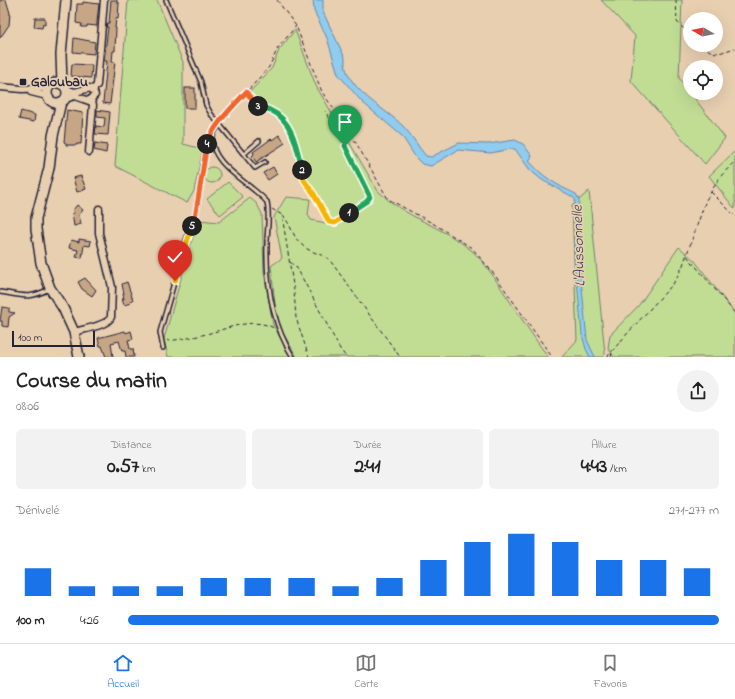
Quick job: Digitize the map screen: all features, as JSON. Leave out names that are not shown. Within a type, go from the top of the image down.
[{"type":"main road","points":[[66,0],[57,93],[53,112],[53,136],[49,168],[36,218],[36,229],[41,263],[50,288],[63,308],[74,332],[79,357]]},
{"type":"street","points":[[93,90],[97,85],[104,0]]},
{"type":"street","points":[[0,87],[57,93],[74,96],[85,100],[91,100]]},
{"type":"street","points":[[57,93],[75,92],[90,88],[93,90]]},
{"type":"street","points":[[91,100],[95,95],[93,90]]},
{"type":"street","points":[[89,152],[94,106],[91,100]]},
{"type":"street","points":[[74,332],[105,323],[110,320],[111,317],[112,287],[99,233],[99,209]]},
{"type":"lane","points":[[166,0],[201,82],[206,105],[211,114],[255,168],[265,162]]},
{"type":"lane","points":[[218,124],[213,135],[212,142],[217,154],[234,174],[262,196],[267,202],[267,257],[272,300],[280,331],[293,357]]},
{"type":"lane","points":[[163,348],[160,332],[195,218],[206,146],[210,135],[218,124]]},
{"type":"lane","points":[[244,154],[259,141]]},
{"type":"lane","points":[[0,292],[36,296],[50,288]]},
{"type":"path","points":[[277,0],[296,26],[322,92],[351,134],[388,199],[434,224],[472,248],[494,274],[552,357]]},
{"type":"path","points":[[676,0],[677,22],[683,28]]},
{"type":"path","points":[[218,124],[269,67],[278,48],[296,26]]},
{"type":"path","points":[[723,51],[735,48]]},
{"type":"path","points":[[711,52],[721,52]]},
{"type":"path","points":[[246,92],[259,107],[271,110],[288,124],[292,133],[304,180],[314,194],[329,222],[335,223],[367,201],[370,197],[345,146],[325,110]]},
{"type":"path","points":[[607,357],[673,284],[682,268],[706,200],[720,177],[735,161]]},
{"type":"path","points":[[711,192],[735,216]]},
{"type":"path","points":[[268,207],[277,210],[288,221],[300,244],[306,249],[321,254],[329,259],[400,357]]},
{"type":"path","points":[[282,215],[294,292],[296,318],[309,357]]},
{"type":"path","points":[[686,255],[735,313]]},
{"type":"path","points":[[289,262],[297,268],[340,349],[346,357]]},
{"type":"path","points":[[160,332],[163,338],[169,341],[201,336],[255,322],[267,325],[280,331]]},
{"type":"path","points":[[611,357],[613,351]]},
{"type":"green space","points":[[128,0],[157,0],[183,62],[183,144],[203,149],[194,191],[187,203],[115,166]]},
{"type":"green space","points":[[601,0],[682,0],[679,78],[683,83],[683,100],[696,100],[725,138],[705,164],[631,81],[635,36]]},
{"type":"green space","points":[[295,30],[316,86],[378,191],[400,208],[448,234],[471,250],[490,271],[548,357],[297,357],[277,323],[271,266],[282,258],[274,217],[286,197],[310,199],[308,215],[311,220],[326,223],[307,179],[292,130],[283,117],[274,110],[257,103],[249,93],[272,68],[279,50]]},
{"type":"green space","points":[[735,151],[735,209],[709,176]]},
{"type":"green space","points":[[212,167],[219,172],[220,175],[215,182],[212,183],[205,178],[204,175],[209,168]]},
{"type":"green space","points":[[228,182],[243,197],[220,215],[207,199]]},
{"type":"green space","points":[[589,191],[605,354],[602,357],[562,357],[577,340],[572,206]]},
{"type":"green space","points":[[250,198],[257,204],[262,214],[264,272],[273,325],[292,357],[168,357],[164,339],[190,246],[199,220],[219,222]]},
{"type":"green space","points":[[679,247],[695,261],[735,314],[735,357],[614,357],[608,348],[610,335],[639,305]]},
{"type":"water","points":[[313,0],[323,0],[323,12],[345,58],[346,69],[350,78],[357,88],[403,126],[426,156],[431,157],[459,143],[488,144],[515,140],[523,144],[532,156],[529,161],[539,172],[556,184],[576,194],[579,200],[578,235],[587,340],[595,357],[590,357],[582,335],[574,248],[575,199],[542,180],[530,170],[515,149],[491,153],[458,150],[431,166],[422,164],[416,158],[402,136],[362,102],[338,74],[327,38],[314,11]]},
{"type":"building","points":[[0,0],[6,0],[10,13],[9,25],[0,38]]},
{"type":"building","points":[[111,0],[117,0],[117,3],[119,3],[118,19],[116,18],[115,28],[115,51],[113,51],[112,62],[115,62],[110,104],[103,103],[107,61],[104,61],[108,27],[106,27],[107,23],[109,23]]},
{"type":"building","points":[[83,2],[99,4],[97,26],[87,25],[87,27],[81,27],[82,24],[76,23],[77,4],[83,4]]},
{"type":"building","points":[[35,18],[45,18],[45,25],[43,24],[42,28],[34,27]]},
{"type":"building","points":[[74,38],[95,42],[94,54],[73,52]]},
{"type":"building","points":[[72,64],[92,65],[91,78],[71,76]]},
{"type":"building","points":[[185,88],[195,88],[195,108],[185,108]]},
{"type":"building","points":[[67,110],[83,113],[81,144],[66,145],[64,142]]},
{"type":"building","points":[[97,110],[110,112],[108,135],[95,134],[96,126],[104,127],[105,118],[97,117]]},
{"type":"building","points":[[21,111],[35,115],[34,122],[19,119]]},
{"type":"building","points":[[279,135],[285,143],[256,162],[252,156],[254,154],[253,152]]},
{"type":"building","points":[[95,143],[107,145],[106,153],[94,150]]},
{"type":"building","points":[[273,167],[277,174],[268,180],[263,173]]},
{"type":"building","points":[[81,176],[86,189],[77,192],[73,178]]},
{"type":"building","points":[[77,205],[83,210],[79,215],[81,224],[74,226],[72,213],[74,213],[73,210]]},
{"type":"building","points":[[79,239],[91,241],[90,246],[84,245],[82,258],[76,257],[78,250],[69,248],[71,240],[79,242]]},
{"type":"building","points":[[85,278],[96,290],[92,296],[82,289],[78,282]]},
{"type":"building","points":[[127,282],[133,300],[130,301],[131,303],[124,305],[122,299],[124,299],[124,294],[122,284]]},
{"type":"building","points":[[2,307],[9,308],[9,312],[15,313],[9,317],[8,327],[2,326],[2,321],[0,321]]},
{"type":"building","points":[[125,331],[126,333],[131,331],[133,339],[128,340],[130,349],[133,349],[134,357],[126,357],[125,351],[122,351],[119,341],[111,343],[113,357],[106,357],[102,346],[100,346],[98,338]]},
{"type":"place","name":"Galoubau","points":[[23,82]]},
{"type":"route","points":[[175,281],[195,218],[206,146],[210,135],[246,92],[259,107],[271,110],[288,124],[299,155],[304,180],[314,194],[329,222],[335,223],[367,201],[370,197],[345,146]]},
{"type":"water label","name":"L'Aussonnelle","points":[[579,246]]}]
